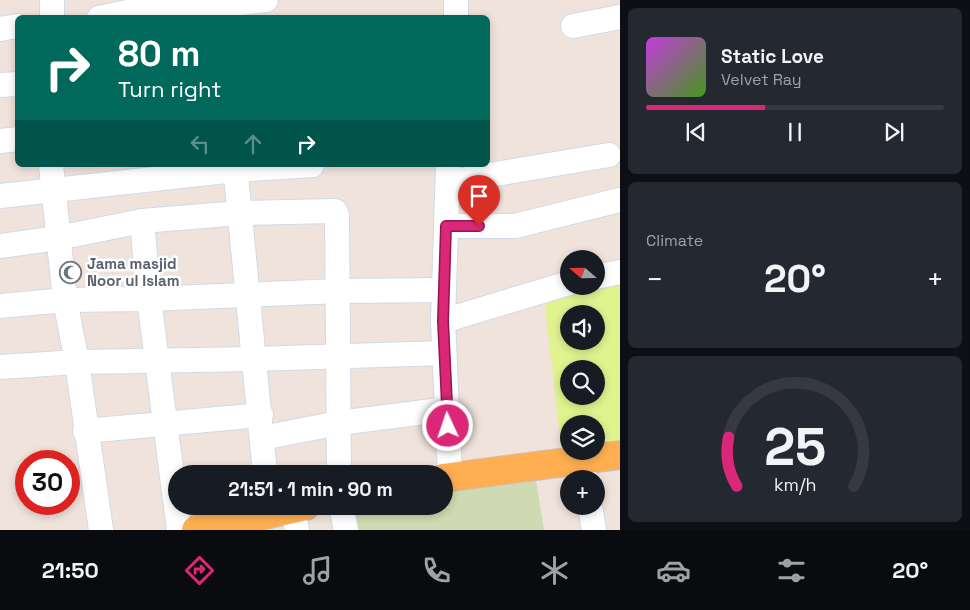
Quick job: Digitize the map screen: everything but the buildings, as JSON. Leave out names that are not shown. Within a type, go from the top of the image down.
[{"type":"main road","points":[[584,470],[620,455]]},
{"type":"main road","points":[[453,477],[560,471]]},
{"type":"main road","points":[[196,530],[236,526],[278,515]]},
{"type":"street","points":[[52,0],[52,15]]},
{"type":"street","points":[[113,15],[152,7],[215,8],[266,0]]},
{"type":"street","points":[[456,0],[456,15]]},
{"type":"street","points":[[573,26],[620,17]]},
{"type":"street","points":[[0,28],[15,26]]},
{"type":"street","points":[[0,85],[15,84]]},
{"type":"street","points":[[0,141],[15,139]]},
{"type":"street","points":[[447,465],[448,409],[443,321],[448,173],[609,155]]},
{"type":"street","points":[[51,167],[65,300],[101,530]]},
{"type":"street","points":[[0,196],[235,168],[261,167]]},
{"type":"street","points":[[235,168],[249,294],[264,465]]},
{"type":"street","points":[[446,226],[515,226],[620,200]]},
{"type":"street","points":[[0,246],[58,238],[142,221],[240,214],[334,211],[337,215],[339,465]]},
{"type":"street","points":[[142,221],[149,299],[179,530]]},
{"type":"street","points":[[605,275],[620,272]]},
{"type":"street","points":[[443,321],[560,286]]},
{"type":"street","points":[[0,306],[65,300],[149,299],[338,291],[444,290]]},
{"type":"street","points":[[0,367],[76,362],[444,353]]},
{"type":"street","points":[[85,430],[165,424],[261,426],[339,423],[448,409]]},
{"type":"street","points":[[343,515],[346,530]]},
{"type":"street","points":[[592,515],[594,530]]},
{"type":"green space","points":[[620,272],[620,454],[605,456],[605,415],[560,415],[560,437],[543,289],[560,288],[560,295],[605,295],[605,281]]},
{"type":"green space","points":[[563,460],[582,460],[563,463]]},
{"type":"green space","points":[[534,468],[544,530],[352,530],[349,515],[453,515],[453,482]]},
{"type":"place","name":"Jama masjid Noor ul Islam","points":[[71,273]]},
{"type":"route","points":[[448,426],[443,321],[446,226],[479,226]]}]
